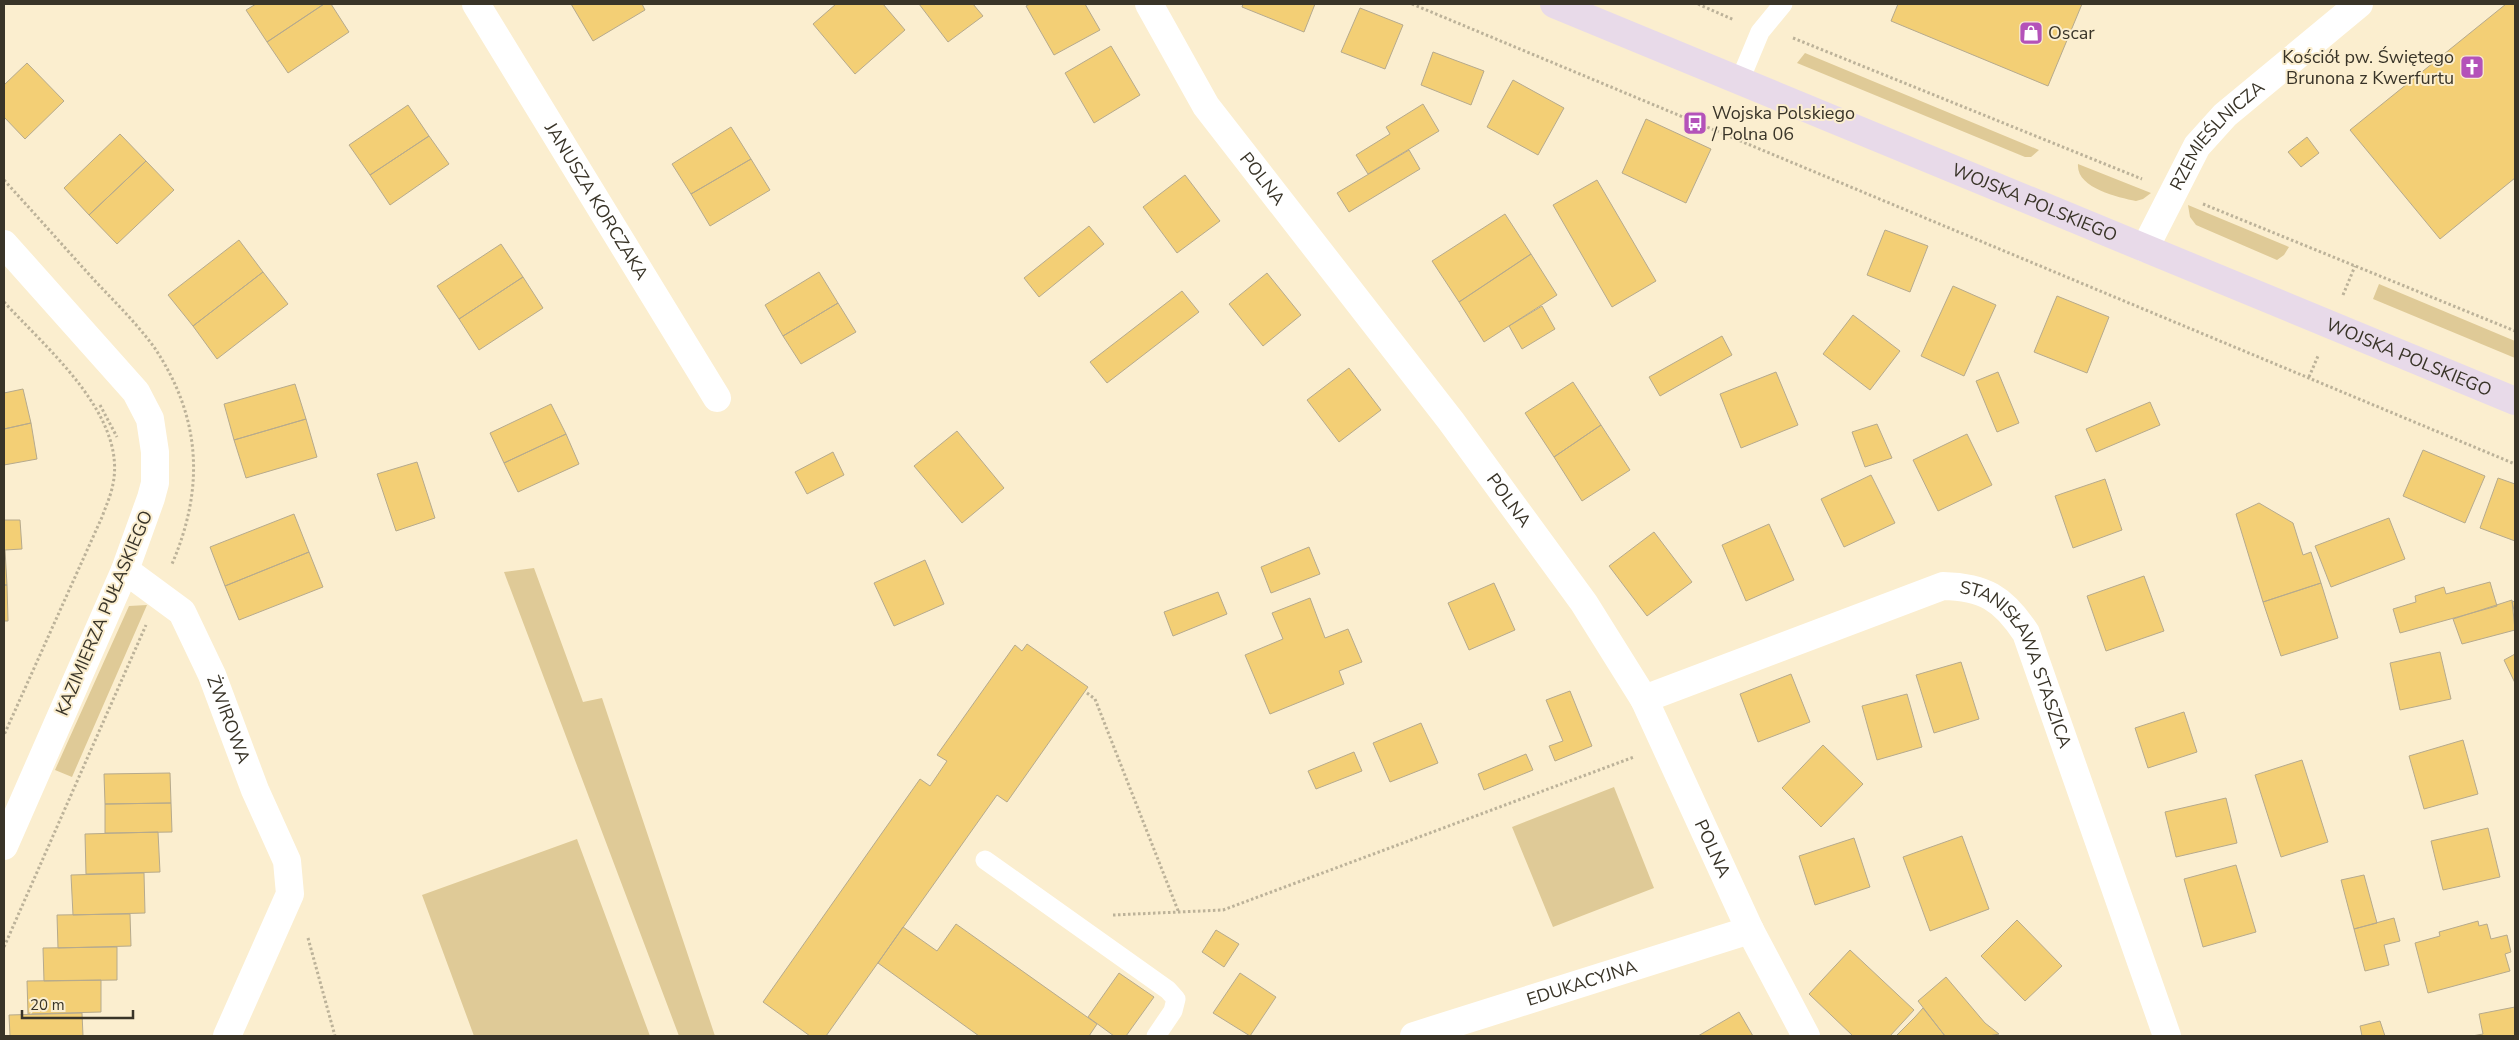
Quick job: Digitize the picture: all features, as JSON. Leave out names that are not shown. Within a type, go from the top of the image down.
[{"type":"main road","name":"WOJSKA POLSKIEGO","points":[[1554,4],[2515,401]]},
{"type":"street","name":"JANUSZA KORCZAKA","points":[[476,4],[716,398]]},
{"type":"street","name":"POLNA","points":[[1149,4],[1206,106],[1451,421],[1584,603],[1644,699],[1750,930],[1806,1036]]},
{"type":"street","name":"RZEMIEŚLNICZA","points":[[2145,248],[2197,146],[2225,115],[2359,4]]},
{"type":"street","name":"KAZIMIERZA PUŁASKIEGO","points":[[4,244],[136,392],[150,419],[155,452],[155,483],[125,570],[4,846]]},
{"type":"street","name":"ŻWIROWA","points":[[125,570],[182,612],[212,675],[255,790],[287,861],[290,894],[227,1036]]},
{"type":"street","name":"STANISŁAWA STASZICA","points":[[1644,699],[1943,586],[1966,586],[1990,595],[2013,613],[2026,633],[2168,1036]]},
{"type":"street","name":"EDUKACYJNA","points":[[1414,1036],[1750,930]]},
{"type":"lane","points":[[1740,80],[1761,29],[1783,4]]},
{"type":"lane","points":[[985,860],[1168,990],[1176,999],[1173,1011],[1156,1036]]},
{"type":"path","points":[[1412,4],[2515,464]]},
{"type":"path","points":[[1698,4],[2173,192],[2515,331]]},
{"type":"path","points":[[4,302],[84,389],[98,408],[112,450],[114,482],[102,517],[4,735]]},
{"type":"path","points":[[42,333],[86,383]]},
{"type":"path","points":[[97,399],[116,434],[118,443]]},
{"type":"path","points":[[1087,693],[1095,699],[1179,912]]},
{"type":"path","points":[[1065,917],[1223,910],[1643,754]]},
{"type":"path","points":[[290,894],[305,928],[314,967],[330,1013],[335,1036]]},
{"type":"shaded area","points":[[1805,53],[2039,150],[2031,157],[2025,157],[1797,63]]},
{"type":"shaded area","points":[[2078,164],[2151,193],[2143,199],[2136,201],[2109,194],[2091,185],[2084,179],[2079,172]]},
{"type":"shaded area","points":[[2188,205],[2289,247],[2284,255],[2277,260],[2196,225],[2190,217]]},
{"type":"shaded area","points":[[2379,284],[2515,341],[2515,358],[2373,299]]},
{"type":"shaded area","points":[[534,568],[583,702],[602,698],[715,1036],[679,1036],[504,572]]},
{"type":"shaded area","points":[[147,605],[72,777],[55,770],[129,606]]},
{"type":"shaded area","points":[[1614,787],[1654,888],[1553,927],[1512,827]]},
{"type":"shaded area","points":[[577,839],[650,1036],[474,1036],[422,895]]},
{"type":"building","points":[[256,4],[324,4],[267,42],[246,10]]},
{"type":"building","points":[[324,4],[331,4],[349,32],[288,73],[267,42]]},
{"type":"building","points":[[571,4],[642,4],[645,10],[593,41]]},
{"type":"building","points":[[836,4],[883,4],[905,30],[855,74],[813,24]]},
{"type":"building","points":[[919,4],[973,4],[983,16],[948,42]]},
{"type":"building","points":[[1030,4],[1085,4],[1100,30],[1054,55],[1026,6]]},
{"type":"building","points":[[1243,4],[1315,4],[1304,32],[1242,7]]},
{"type":"building","points":[[1898,4],[2082,4],[2048,86],[1891,21]]},
{"type":"building","name":"Kościół pw. Świętego Brunona z Kwerfurtu","points":[[2506,4],[2515,4],[2515,178],[2440,239],[2350,130]]},
{"type":"building","points":[[1360,8],[1403,25],[1385,69],[1341,52]]},
{"type":"building","points":[[1111,46],[1140,95],[1094,123],[1065,73]]},
{"type":"building","points":[[1433,52],[1484,71],[1471,105],[1421,85]]},
{"type":"building","points":[[27,63],[64,101],[25,139],[4,117],[4,85]]},
{"type":"building","points":[[1513,80],[1564,108],[1538,155],[1487,127]]},
{"type":"building","points":[[1423,104],[1439,131],[1368,174],[1356,155],[1390,134],[1386,127]]},
{"type":"building","points":[[408,105],[429,136],[370,175],[349,145]]},
{"type":"building","points":[[1646,119],[1711,149],[1686,203],[1622,173]]},
{"type":"building","points":[[731,127],[751,159],[691,194],[672,164]]},
{"type":"building","points":[[120,134],[146,161],[89,215],[64,188]]},
{"type":"building","points":[[429,136],[449,164],[390,205],[370,175]]},
{"type":"building","points":[[2307,137],[2319,153],[2301,167],[2288,152]]},
{"type":"building","points":[[1409,150],[1420,169],[1349,212],[1337,193]]},
{"type":"building","points":[[751,159],[770,190],[710,226],[691,194]]},
{"type":"building","points":[[146,161],[174,190],[117,244],[89,215]]},
{"type":"building","points":[[1185,175],[1220,221],[1177,253],[1143,207]]},
{"type":"building","points":[[1597,180],[1656,281],[1612,307],[1553,205]]},
{"type":"building","points":[[1505,214],[1531,254],[1459,302],[1432,261]]},
{"type":"building","points":[[1089,226],[1104,244],[1039,297],[1024,278]]},
{"type":"building","points":[[1885,230],[1928,246],[1910,292],[1867,275]]},
{"type":"building","points":[[239,240],[263,272],[193,326],[168,295]]},
{"type":"building","points":[[501,244],[523,277],[459,319],[437,286]]},
{"type":"building","points":[[1531,254],[1557,295],[1484,342],[1459,302]]},
{"type":"building","points":[[263,272],[288,304],[217,359],[193,326]]},
{"type":"building","points":[[819,272],[838,303],[783,336],[765,305]]},
{"type":"building","points":[[1267,273],[1301,315],[1263,346],[1229,304]]},
{"type":"building","points":[[523,277],[543,308],[479,350],[459,319]]},
{"type":"building","points":[[1953,286],[1996,305],[1964,376],[1921,356]]},
{"type":"building","points":[[1182,291],[1199,312],[1107,383],[1090,362]]},
{"type":"building","points":[[2057,296],[2109,317],[2087,373],[2034,352]]},
{"type":"building","points":[[838,303],[856,332],[801,364],[783,336]]},
{"type":"building","points":[[1542,306],[1555,329],[1522,349],[1509,326]]},
{"type":"building","points":[[1853,315],[1900,351],[1870,390],[1823,354]]},
{"type":"building","points":[[1722,336],[1732,355],[1660,396],[1649,377]]},
{"type":"building","points":[[1349,368],[1381,410],[1339,442],[1307,400]]},
{"type":"building","points":[[1776,372],[1798,425],[1741,448],[1720,394]]},
{"type":"building","points":[[1998,372],[2019,423],[1997,432],[1976,381]]},
{"type":"building","points":[[1573,382],[1601,425],[1554,457],[1525,413]]},
{"type":"building","points":[[295,384],[306,419],[234,440],[224,404]]},
{"type":"building","points":[[23,389],[31,423],[4,429],[4,393]]},
{"type":"building","points":[[2150,402],[2160,425],[2096,452],[2086,429]]},
{"type":"building","points":[[551,404],[566,434],[504,463],[490,433]]},
{"type":"building","points":[[306,419],[317,457],[246,478],[234,440]]},
{"type":"building","points":[[31,423],[37,459],[4,465],[4,429]]},
{"type":"building","points":[[1877,424],[1892,458],[1865,467],[1852,432]]},
{"type":"building","points":[[1601,425],[1630,470],[1582,501],[1554,457]]},
{"type":"building","points":[[957,431],[1004,488],[962,523],[914,466]]},
{"type":"building","points":[[566,434],[579,464],[518,492],[504,463]]},
{"type":"building","points":[[1967,434],[1992,485],[1938,511],[1913,460]]},
{"type":"building","points":[[2423,450],[2485,476],[2465,523],[2403,496]]},
{"type":"building","points":[[833,452],[844,475],[807,494],[795,472]]},
{"type":"building","points":[[417,462],[435,518],[396,531],[377,474]]},
{"type":"building","points":[[1871,475],[1895,523],[1844,547],[1821,499]]},
{"type":"building","points":[[2498,478],[2515,484],[2515,541],[2480,528]]},
{"type":"building","points":[[2105,479],[2122,530],[2073,548],[2055,496]]},
{"type":"building","points":[[2259,503],[2293,523],[2303,555],[2311,552],[2321,583],[2263,602],[2236,514]]},
{"type":"building","points":[[294,514],[309,552],[225,586],[210,547]]},
{"type":"building","points":[[2389,518],[2405,559],[2331,587],[2315,546]]},
{"type":"building","points":[[4,520],[20,520],[22,549],[5,550],[7,585],[4,585]]},
{"type":"building","points":[[1769,524],[1794,580],[1746,601],[1722,545]]},
{"type":"building","points":[[1654,532],[1692,582],[1647,616],[1609,566]]},
{"type":"building","points":[[1309,547],[1320,574],[1271,593],[1261,567]]},
{"type":"building","points":[[309,552],[323,587],[239,620],[225,586]]},
{"type":"building","points":[[925,560],[944,604],[894,626],[874,583]]},
{"type":"building","points":[[2144,576],[2164,631],[2106,651],[2087,596]]},
{"type":"building","points":[[2490,582],[2497,606],[2400,633],[2393,609],[2416,602],[2415,596],[2444,587],[2446,594]]},
{"type":"building","points":[[1494,583],[1515,630],[1469,650],[1448,603]]},
{"type":"building","points":[[2321,583],[2338,638],[2281,656],[2263,602]]},
{"type":"building","points":[[4,585],[7,585],[8,621],[4,621]]},
{"type":"building","points":[[1218,592],[1227,614],[1173,636],[1164,612]]},
{"type":"building","points":[[1310,598],[1325,638],[1348,629],[1362,662],[1339,671],[1344,684],[1270,714],[1245,655],[1283,639],[1272,613]]},
{"type":"building","points":[[2512,600],[2515,630],[2462,644],[2453,619]]},
{"type":"building","points":[[2515,601],[2515,614],[2512,602]]},
{"type":"building","points":[[1027,644],[1088,687],[1007,802],[997,795],[826,1036],[810,1036],[763,1002],[920,779],[930,786],[947,761],[937,755],[1015,645],[1022,651]]},
{"type":"building","points":[[2440,652],[2451,699],[2400,710],[2390,663]]},
{"type":"building","points":[[2515,654],[2515,683],[2504,660]]},
{"type":"building","points":[[1961,662],[1979,719],[1934,733],[1916,675]]},
{"type":"building","points":[[1791,674],[1810,722],[1758,742],[1740,694]]},
{"type":"building","points":[[1570,691],[1592,746],[1555,761],[1549,746],[1563,741],[1546,700]]},
{"type":"building","points":[[1907,694],[1922,747],[1877,760],[1862,706]]},
{"type":"building","points":[[2184,712],[2197,752],[2148,768],[2135,728]]},
{"type":"building","points":[[1421,723],[1438,763],[1390,782],[1373,743]]},
{"type":"building","points":[[2463,740],[2478,794],[2424,809],[2409,756]]},
{"type":"building","points":[[1823,745],[1863,784],[1821,827],[1782,788]]},
{"type":"building","points":[[1354,752],[1362,771],[1316,789],[1308,771]]},
{"type":"building","points":[[1526,754],[1533,770],[1484,790],[1478,774]]},
{"type":"building","points":[[2302,760],[2328,842],[2281,857],[2255,775]]},
{"type":"building","points":[[170,773],[171,803],[105,804],[104,774]]},
{"type":"building","points":[[2226,798],[2237,843],[2176,857],[2165,812]]},
{"type":"building","points":[[171,803],[172,832],[105,833],[105,804]]},
{"type":"building","points":[[2488,828],[2500,877],[2443,890],[2431,841]]},
{"type":"building","points":[[158,832],[160,872],[86,874],[85,834]]},
{"type":"building","points":[[1962,836],[1989,909],[1930,931],[1903,857]]},
{"type":"building","points":[[1854,838],[1870,887],[1815,905],[1799,856]]},
{"type":"building","points":[[2236,865],[2256,932],[2203,947],[2184,879]]},
{"type":"building","points":[[144,873],[145,913],[73,915],[71,875]]},
{"type":"building","points":[[2364,875],[2377,923],[2354,929],[2341,880]]},
{"type":"building","points":[[130,914],[131,946],[58,948],[57,915]]},
{"type":"building","points":[[2394,918],[2400,941],[2384,945],[2389,965],[2365,971],[2354,929]]},
{"type":"building","points":[[2017,920],[2062,966],[2025,1001],[1981,956]]},
{"type":"building","points":[[2478,921],[2479,926],[2487,924],[2491,939],[2507,935],[2511,952],[2505,954],[2510,971],[2428,993],[2415,943],[2440,936],[2439,932]]},
{"type":"building","points":[[956,924],[1097,1024],[1089,1036],[979,1036],[878,963],[903,927],[937,951]]},
{"type":"building","points":[[1216,930],[1239,944],[1224,967],[1202,952]]},
{"type":"building","points":[[117,947],[117,980],[44,981],[43,948]]},
{"type":"building","points":[[1850,950],[1914,1010],[1890,1036],[1853,1036],[1809,994]]},
{"type":"building","points":[[1119,973],[1154,997],[1126,1036],[1114,1036],[1088,1017]]},
{"type":"building","points":[[1240,973],[1276,997],[1250,1036],[1213,1013]]},
{"type":"building","points":[[1946,977],[1985,1023],[1999,1034],[1989,1036],[1945,1036],[1918,1001]]},
{"type":"building","points":[[101,980],[101,1012],[28,1014],[27,981]]},
{"type":"building","points":[[2515,1007],[2515,1036],[2472,1036],[2483,1034],[2479,1014]]},
{"type":"building","points":[[1923,1008],[1945,1036],[1896,1036],[1915,1017]]},
{"type":"building","points":[[1739,1012],[1753,1036],[1698,1036]]},
{"type":"building","points":[[82,1013],[83,1036],[10,1036],[9,1015]]},
{"type":"building","points":[[2380,1021],[2385,1036],[2362,1036],[2360,1026]]},
{"type":"place","name":"Oscar","points":[[2031,33]]},
{"type":"place","name":"Kościół pw. Świętego Brunona z Kwerfurtu","points":[[2472,67]]},
{"type":"place","name":"Wojska Polskiego / Polna 06","points":[[1695,123]]}]
